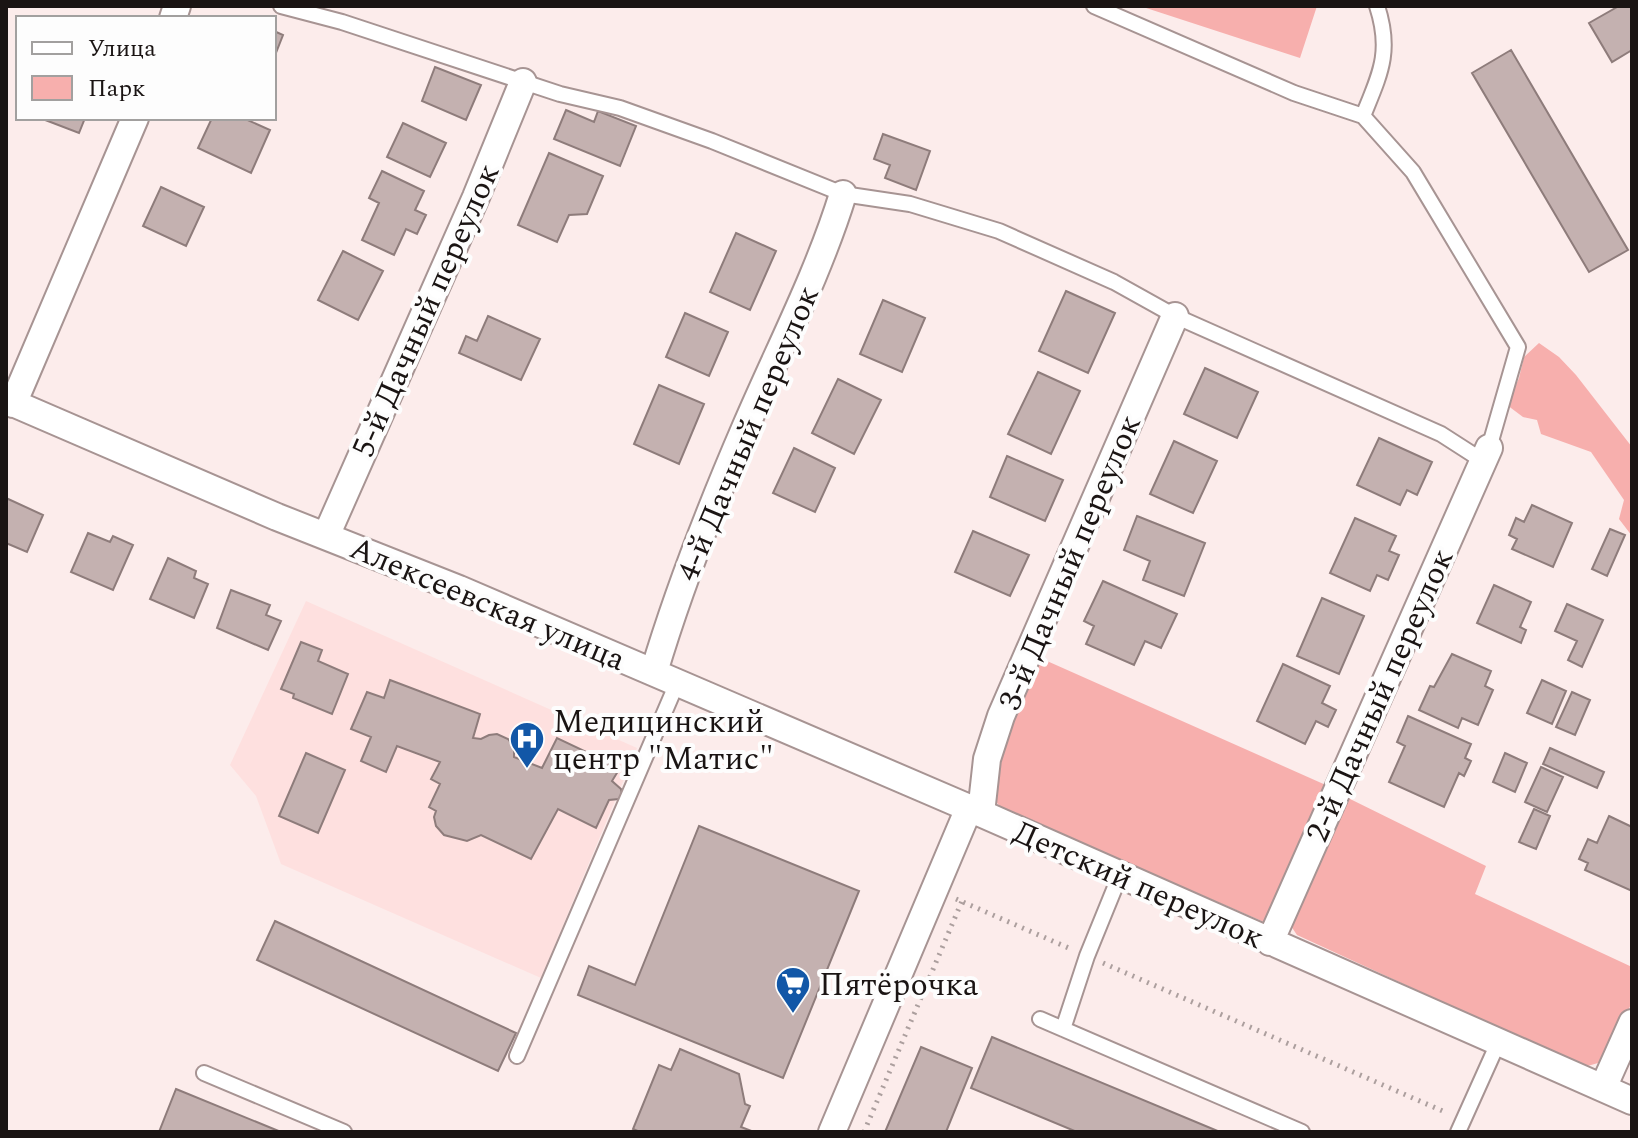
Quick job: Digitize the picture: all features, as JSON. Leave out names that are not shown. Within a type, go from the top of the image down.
[{"type":"street","name":"5-й Дачный переулок","points":[[326,536],[476,197],[523,82]]},
{"type":"street","points":[[10,402],[134,120]]},
{"type":"street","name":"4-й Дачный переулок","points":[[665,678],[680,588],[746,427],[827,246],[843,194]]},
{"type":"street","name":"3-й Дачный переулок","points":[[975,810],[1001,716],[1175,316]]},
{"type":"street","name":"Алексеевская улица","points":[[10,402],[459,589],[975,810]]},
{"type":"street","name":"2-й Дачный переулок","points":[[1270,942],[1486,454]]},
{"type":"street","points":[[832,1132],[934,889],[975,810]]},
{"type":"street","name":"Детский переулок","points":[[975,810],[1632,1101]]},
{"type":"street","points":[[1603,1088],[1632,1023]]},
{"type":"lane","points":[[281,6],[342,22],[523,82],[620,108],[843,194],[910,204],[999,231],[1114,282],[1175,316],[1486,454],[1518,347],[1413,172],[1363,116],[1294,93],[1094,6]]},
{"type":"lane","points":[[1363,116],[1383,67],[1385,29],[1377,6]]},
{"type":"lane","points":[[517,1056],[665,678]]},
{"type":"lane","points":[[1063,1029],[1087,956],[1120,875]]},
{"type":"lane","points":[[1040,1019],[1302,1132]]},
{"type":"lane","points":[[1460,1126],[1498,1043]]},
{"type":"lane","points":[[204,1073],[344,1132]]},
{"type":"path","points":[[934,889],[1460,1126]]},
{"type":"path","points":[[864,1132],[962,901]]},
{"type":"shaded area","points":[[306,601],[637,748],[541,978],[281,864],[256,796],[230,765]]},
{"type":"green space","points":[[1140,6],[1317,6],[1300,58]]},
{"type":"green space","points":[[1539,343],[1559,357],[1576,375],[1632,447],[1632,536],[1619,519],[1624,500],[1591,452],[1541,434],[1537,420],[1523,417],[1507,405],[1524,357]]},
{"type":"green space","points":[[1038,657],[1328,786],[1271,925],[1002,809],[993,798],[994,770]]},
{"type":"green space","points":[[1342,795],[1486,866],[1475,894],[1632,967],[1632,1002],[1605,1061],[1584,1067],[1297,935],[1289,923]]},
{"type":"building","points":[[1619,6],[1632,6],[1632,50],[1612,62],[1589,23]]},
{"type":"building","points":[[276,32],[283,35],[276,53]]},
{"type":"building","points":[[1511,50],[1628,250],[1589,272],[1472,73]]},
{"type":"building","points":[[435,67],[481,85],[466,120],[422,101]]},
{"type":"building","points":[[566,110],[594,122],[598,111],[636,126],[620,166],[554,139]]},
{"type":"building","points":[[45,120],[84,120],[79,133]]},
{"type":"building","points":[[211,120],[248,120],[270,130],[251,173],[198,148]]},
{"type":"building","points":[[403,123],[446,143],[430,177],[387,157]]},
{"type":"building","points":[[883,134],[930,151],[916,190],[885,178],[890,165],[874,159]]},
{"type":"building","points":[[549,153],[603,176],[587,214],[569,215],[557,242],[518,225]]},
{"type":"building","points":[[382,171],[424,191],[415,210],[426,215],[417,234],[406,229],[394,255],[362,240],[379,203],[369,198]]},
{"type":"building","points":[[161,187],[204,207],[186,246],[143,226]]},
{"type":"building","points":[[736,233],[776,251],[750,310],[710,292]]},
{"type":"building","points":[[343,251],[383,271],[358,320],[318,300]]},
{"type":"building","points":[[1066,291],[1115,313],[1088,373],[1039,351]]},
{"type":"building","points":[[883,300],[925,318],[902,372],[860,354]]},
{"type":"building","points":[[685,313],[728,332],[709,376],[666,357]]},
{"type":"building","points":[[488,316],[540,339],[521,380],[459,353],[466,336],[477,341]]},
{"type":"building","points":[[1205,368],[1258,392],[1237,438],[1184,414]]},
{"type":"building","points":[[1038,372],[1080,391],[1051,454],[1008,434]]},
{"type":"building","points":[[838,379],[881,400],[854,454],[812,433]]},
{"type":"building","points":[[659,385],[704,404],[679,464],[634,444]]},
{"type":"building","points":[[1379,438],[1432,462],[1417,495],[1407,490],[1400,505],[1357,485]]},
{"type":"building","points":[[1174,441],[1217,461],[1193,513],[1150,494]]},
{"type":"building","points":[[794,448],[835,468],[815,512],[773,493]]},
{"type":"building","points":[[1007,456],[1063,480],[1045,521],[990,497]]},
{"type":"building","points":[[6,498],[43,515],[27,552],[6,543]]},
{"type":"building","points":[[1532,505],[1572,523],[1553,567],[1512,549],[1517,539],[1509,535],[1516,518],[1524,522]]},
{"type":"building","points":[[1137,516],[1205,543],[1184,596],[1143,580],[1150,561],[1124,550]]},
{"type":"building","points":[[1355,518],[1396,536],[1389,551],[1399,555],[1388,580],[1377,575],[1370,591],[1330,573]]},
{"type":"building","points":[[1610,529],[1625,535],[1607,576],[1592,569]]},
{"type":"building","points":[[973,531],[1029,555],[1010,596],[955,572]]},
{"type":"building","points":[[88,533],[110,542],[113,536],[133,545],[113,590],[71,572]]},
{"type":"building","points":[[168,558],[196,571],[194,578],[208,584],[194,618],[150,599]]},
{"type":"building","points":[[1103,581],[1177,614],[1161,648],[1145,641],[1134,665],[1086,644],[1094,626],[1084,621]]},
{"type":"building","points":[[1494,585],[1531,602],[1520,627],[1526,630],[1521,643],[1477,623]]},
{"type":"building","points":[[231,590],[270,605],[266,615],[281,621],[268,650],[217,628]]},
{"type":"building","points":[[1322,598],[1364,616],[1339,674],[1297,656]]},
{"type":"building","points":[[1567,604],[1603,620],[1582,667],[1568,660],[1577,641],[1555,631]]},
{"type":"building","points":[[301,642],[322,650],[318,661],[348,674],[332,714],[293,698],[294,694],[281,689]]},
{"type":"building","points":[[1452,654],[1491,671],[1485,686],[1493,690],[1478,725],[1462,718],[1458,728],[1419,710],[1430,686],[1434,687]]},
{"type":"building","points":[[1283,664],[1330,686],[1322,703],[1336,710],[1328,727],[1316,721],[1305,744],[1257,721]]},
{"type":"building","name":"Медицинский центр \"Матис\"","points":[[390,680],[480,714],[473,738],[497,734],[508,739],[514,747],[514,757],[542,768],[557,738],[620,768],[612,781],[622,794],[619,799],[609,800],[596,828],[558,809],[531,859],[481,835],[467,841],[444,835],[436,826],[436,811],[429,807],[440,784],[431,779],[440,762],[397,746],[386,772],[361,761],[371,737],[351,729],[367,692],[384,698]]},
{"type":"building","points":[[1542,680],[1566,691],[1552,724],[1527,713]]},
{"type":"building","points":[[1572,692],[1590,700],[1575,735],[1556,727]]},
{"type":"building","points":[[1408,716],[1471,744],[1465,758],[1471,761],[1464,776],[1459,773],[1444,807],[1389,782],[1405,746],[1397,742]]},
{"type":"building","points":[[1550,748],[1604,772],[1597,788],[1543,764]]},
{"type":"building","points":[[306,753],[345,770],[318,833],[279,816]]},
{"type":"building","points":[[1505,753],[1527,763],[1515,792],[1493,782]]},
{"type":"building","points":[[1541,767],[1563,777],[1547,812],[1525,802]]},
{"type":"building","points":[[1534,809],[1550,816],[1536,849],[1519,842]]},
{"type":"building","points":[[1609,816],[1632,827],[1632,891],[1585,870],[1588,863],[1579,859],[1588,839],[1597,843]]},
{"type":"building","points":[[699,826],[859,891],[783,1078],[578,995],[589,966],[635,985]]},
{"type":"building","points":[[275,921],[516,1033],[498,1071],[257,960]]},
{"type":"building","points":[[992,1037],[1220,1132],[1077,1132],[971,1088]]},
{"type":"building","points":[[921,1047],[972,1068],[946,1132],[885,1132]]},
{"type":"building","points":[[680,1049],[739,1074],[745,1104],[750,1106],[741,1127],[754,1132],[640,1132],[633,1129],[659,1065],[671,1070]]},
{"type":"building","points":[[176,1089],[281,1132],[159,1132]]},
{"type":"place","name":"Медицинский центр \"Матис\"","points":[[527,770]]},
{"type":"place","name":"Пятёрочка","points":[[793,1015]]}]
